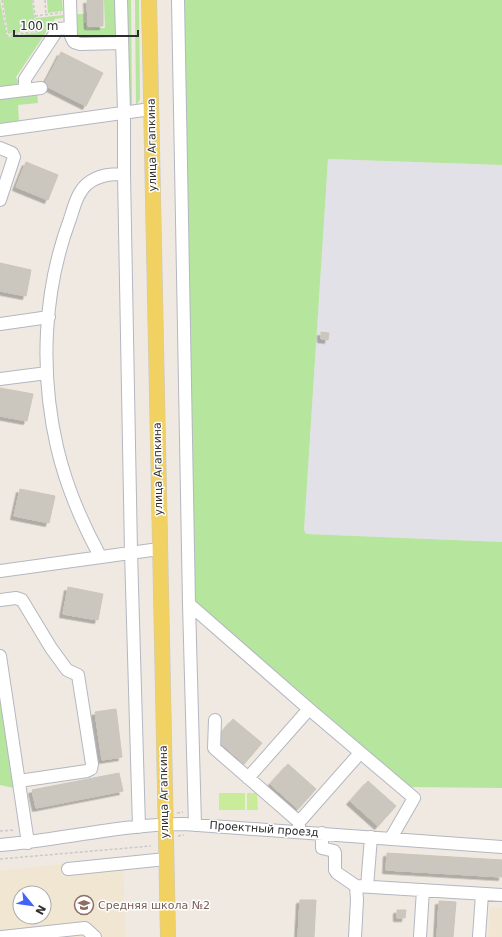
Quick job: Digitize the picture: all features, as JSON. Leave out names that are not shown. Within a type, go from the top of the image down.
[{"type":"main road","name":"улица Агапкина","points":[[149,0],[168,937]]},
{"type":"street","points":[[70,0],[72,38],[78,44],[122,44]]},
{"type":"street","points":[[121,0],[131,552],[139,827]]},
{"type":"street","points":[[178,0],[189,604],[195,825]]},
{"type":"street","points":[[25,90],[25,79],[58,29],[71,28]]},
{"type":"street","points":[[0,93],[41,88]]},
{"type":"street","points":[[0,130],[151,109]]},
{"type":"street","points":[[0,148],[12,153],[14,158],[0,200]]},
{"type":"street","points":[[100,556],[84,527],[64,474],[52,419],[47,373],[49,317],[54,279],[60,252],[68,225],[80,194],[88,184],[99,177],[109,174],[124,174]]},
{"type":"street","points":[[0,324],[49,317]]},
{"type":"street","points":[[0,380],[47,373]]},
{"type":"street","points":[[0,571],[100,556],[160,549]]},
{"type":"street","points":[[0,600],[16,598],[22,600],[47,642],[67,670],[78,675],[92,764],[91,769],[87,771],[19,781]]},
{"type":"street","points":[[189,604],[414,798],[391,838]]},
{"type":"street","points":[[0,656],[28,843]]},
{"type":"street","points":[[248,778],[309,709]]},
{"type":"street","points":[[215,720],[214,748],[299,827],[360,753]]},
{"type":"street","name":"Проектный проезд","points":[[0,845],[28,843],[165,824],[299,827],[322,833],[502,847]]},
{"type":"street","points":[[322,833],[322,848],[334,851],[335,870],[337,873],[362,887],[502,895]]},
{"type":"street","points":[[355,937],[357,900],[362,887],[371,837]]},
{"type":"street","points":[[68,869],[166,859]]},
{"type":"street","points":[[420,937],[423,890]]},
{"type":"street","points":[[479,937],[482,894]]},
{"type":"street","points":[[2,937],[85,928],[95,937]]},
{"type":"path","points":[[2,0],[7,36],[37,31],[33,0]]},
{"type":"path","points":[[44,0],[46,15]]},
{"type":"path","points":[[35,16],[63,13]]},
{"type":"path","points":[[0,831],[16,830]]},
{"type":"path","points":[[0,859],[150,846]]},
{"type":"shaded area","points":[[328,159],[502,165],[502,542],[306,534],[304,530]]},
{"type":"shaded area","name":"Средняя школа №2","points":[[123,857],[125,937],[0,937],[0,871]]},
{"type":"shaded area","points":[[490,907],[502,908],[502,937],[488,937]]},
{"type":"green space","points":[[0,0],[7,37],[39,32],[36,18],[63,15],[63,18],[55,19],[16,77],[19,82],[17,85],[0,88]]},
{"type":"green space","points":[[3,0],[32,0],[36,30],[8,34]]},
{"type":"green space","points":[[47,0],[62,0],[63,11],[48,13]]},
{"type":"green space","points":[[104,0],[115,0],[116,32],[114,37],[78,38],[77,14],[84,14],[86,29],[105,28]]},
{"type":"green space","points":[[124,0],[131,0],[132,107],[130,108]]},
{"type":"green space","points":[[135,0],[139,0],[140,99],[136,106]]},
{"type":"green space","points":[[183,0],[502,0],[502,165],[328,159],[304,530],[306,534],[502,542],[502,788],[410,787],[195,602]]},
{"type":"green space","points":[[37,92],[38,103],[18,105],[19,123],[0,126],[0,97]]},
{"type":"green space","points":[[0,685],[14,788],[0,785]]},
{"type":"green space","points":[[219,793],[245,793],[245,810],[219,810]]},
{"type":"green space","points":[[247,793],[257,793],[258,810],[247,810]]},
{"type":"building","points":[[87,0],[103,0],[103,26],[88,26]]},
{"type":"building","points":[[61,52],[103,73],[86,106],[44,85]]},
{"type":"building","points":[[26,162],[58,175],[48,200],[16,187]]},
{"type":"building","points":[[0,263],[31,270],[26,296],[0,291]]},
{"type":"building","points":[[321,332],[329,333],[328,340],[321,339]]},
{"type":"building","points":[[0,388],[33,394],[27,421],[0,416]]},
{"type":"building","points":[[20,489],[55,496],[49,523],[14,516]]},
{"type":"building","points":[[68,587],[103,594],[98,620],[63,614]]},
{"type":"building","points":[[116,709],[122,757],[102,760],[95,712]]},
{"type":"building","points":[[233,719],[262,743],[244,764],[216,739]]},
{"type":"building","points":[[288,764],[316,789],[298,809],[270,784]]},
{"type":"building","points":[[119,773],[123,791],[36,808],[32,790]]},
{"type":"building","points":[[368,781],[396,806],[378,826],[350,801]]},
{"type":"building","points":[[387,853],[502,860],[502,877],[386,870]]},
{"type":"building","points":[[300,900],[316,900],[314,937],[298,937]]},
{"type":"building","points":[[439,901],[456,902],[453,937],[437,937]]},
{"type":"building","points":[[397,910],[406,910],[405,918],[397,918]]},
{"type":"place","name":"Средняя школа №2","points":[[84,905]]}]
